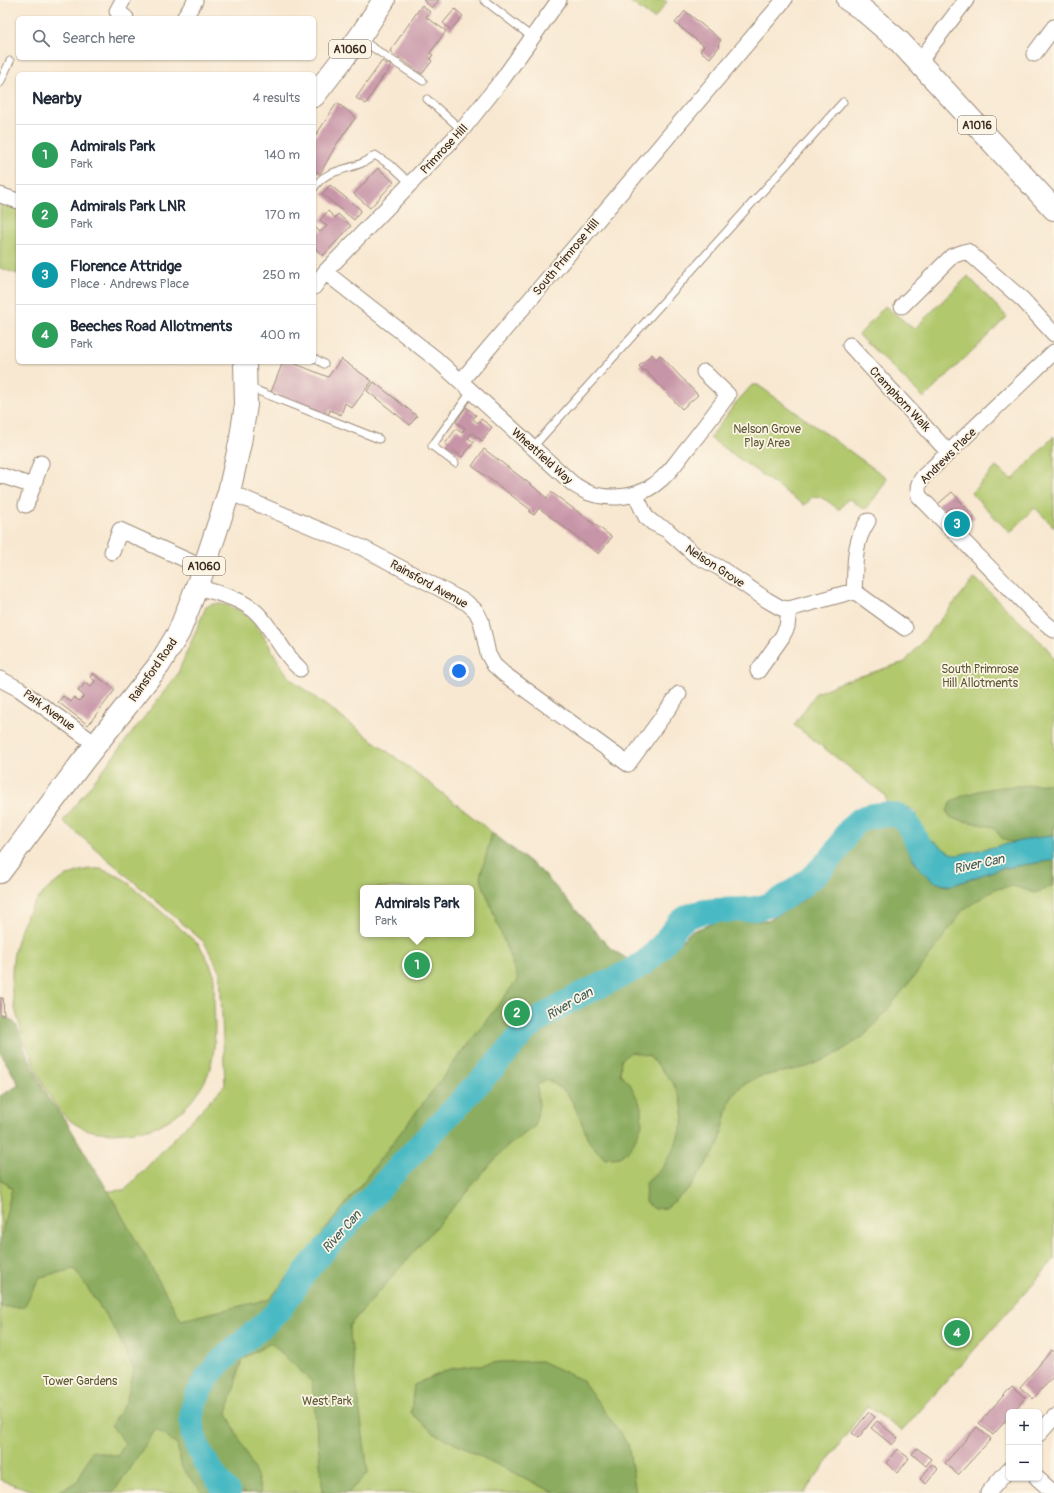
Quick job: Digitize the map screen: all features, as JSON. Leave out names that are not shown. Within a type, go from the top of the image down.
[{"type":"main road","name":"A1060","points":[[316,93],[359,38],[384,0]]},
{"type":"main road","name":"A1016","points":[[859,2],[919,62],[1054,209]]},
{"type":"main road","name":"Rainsford Road","points":[[1,867],[160,665],[179,632],[200,578],[229,492],[244,423],[246,405],[245,364]]},
{"type":"street","points":[[123,0],[117,11],[123,16]]},
{"type":"street","points":[[185,16],[195,0]]},
{"type":"street","name":"Primrose Hill","points":[[316,284],[325,272],[462,130],[502,80],[559,0]]},
{"type":"street","name":"South Primrose Hill","points":[[466,387],[784,0]]},
{"type":"street","points":[[919,62],[966,0]]},
{"type":"street","points":[[1034,54],[1054,26]]},
{"type":"street","points":[[0,195],[16,200]]},
{"type":"street","points":[[902,306],[952,256],[967,251],[1023,300],[1054,334]]},
{"type":"street","points":[[325,272],[436,358],[466,387]]},
{"type":"street","name":"Cramphorn Walk","points":[[850,345],[949,453]]},
{"type":"street","name":"Andrews Place","points":[[1054,352],[919,482],[917,488],[919,496],[1037,616],[1054,630]]},
{"type":"street","name":"Wheatfield Way","points":[[466,387],[573,484],[589,493],[614,496],[635,494],[646,490],[655,484],[667,474],[700,434],[728,395],[704,372]]},
{"type":"street","points":[[26,506],[41,463]]},
{"type":"street","points":[[0,475],[33,486]]},
{"type":"street","name":"Rainsford Avenue","points":[[229,492],[363,548],[467,603],[476,611],[481,621],[488,654],[494,665],[504,674],[628,764],[679,694]]},
{"type":"street","name":"Nelson Grove","points":[[635,494],[646,517],[653,523],[667,530],[695,555],[720,568],[767,600],[781,608],[790,610]]},
{"type":"street","points":[[854,591],[857,544],[863,528],[868,521]]},
{"type":"street","points":[[112,552],[120,530],[247,605],[256,612],[284,652],[300,670]]},
{"type":"street","points":[[758,671],[782,637],[787,627],[790,610],[854,591]]},
{"type":"street","points":[[854,591],[905,628]]},
{"type":"street","name":"Park Avenue","points":[[0,679],[19,689],[97,745]]},
{"type":"street","points":[[1042,1431],[1054,1417]]},
{"type":"street","points":[[988,1493],[1006,1472]]},
{"type":"street","points":[[1040,1481],[1054,1493]]},
{"type":"lane","points":[[484,0],[533,38]]},
{"type":"lane","points":[[359,38],[423,81]]},
{"type":"lane","points":[[0,83],[10,61]]},
{"type":"lane","points":[[427,99],[462,130]]},
{"type":"lane","points":[[533,448],[843,102]]},
{"type":"lane","points":[[316,183],[327,174],[364,162],[375,155],[393,167],[411,184]]},
{"type":"lane","points":[[316,359],[324,364]]},
{"type":"lane","points":[[246,386],[379,439]]},
{"type":"lane","points":[[455,462],[432,446],[466,387]]},
{"type":"green space","points":[[628,0],[665,0],[667,2],[654,19]]},
{"type":"green space","points":[[0,202],[16,207],[16,273],[0,268]]},
{"type":"green space","points":[[968,276],[1007,317],[924,398],[859,335],[885,306],[914,329]]},
{"type":"green space","name":"Nelson Grove Play Area","points":[[752,385],[758,385],[887,478],[868,507],[865,509],[862,508],[850,499],[847,500],[840,509],[838,509],[818,497],[811,498],[808,503],[804,505],[710,438],[735,404]]},
{"type":"green space","points":[[1054,436],[1054,527],[1035,508],[1010,533],[971,493],[996,467],[1012,480]]},
{"type":"green space","points":[[975,578],[1047,648],[1054,659],[1054,1260],[902,1431],[867,1406],[804,1493],[39,1493],[0,1480],[0,1153],[108,1191],[125,1190],[225,1085],[220,971],[204,942],[63,821],[177,675],[206,607],[212,604],[222,604],[239,611],[248,617],[256,625],[286,673],[297,684],[423,778],[541,871],[610,948],[651,974],[690,932],[719,921],[768,921],[804,900],[844,860],[861,832],[865,829],[869,827],[891,824],[918,813],[907,807],[887,804],[885,795],[794,725],[816,693],[842,682],[905,662]]},
{"type":"green space","points":[[1054,783],[1054,836],[1014,842],[1009,841],[1001,838],[993,827],[956,819],[950,817],[947,812],[950,803],[973,792],[1000,787]]},
{"type":"green space","name":"West Park","points":[[884,824],[897,827],[915,863],[921,870],[938,883],[946,886],[999,869],[1054,860],[1054,884],[1035,893],[1013,886],[995,889],[963,910],[924,964],[864,1036],[833,1056],[807,1067],[758,1077],[741,1086],[730,1100],[719,1145],[690,1188],[666,1208],[655,1209],[645,1202],[646,1183],[663,1167],[675,1146],[684,1118],[681,1100],[672,1081],[649,1056],[631,1052],[621,1060],[620,1074],[629,1082],[641,1106],[642,1125],[631,1148],[620,1157],[605,1159],[589,1142],[578,1113],[567,1093],[547,1079],[537,1085],[539,1105],[535,1126],[505,1148],[349,1326],[368,1473],[348,1493],[323,1493],[312,1382],[271,1343],[242,1359],[227,1413],[257,1476],[261,1493],[203,1493],[182,1468],[177,1445],[156,1429],[113,1493],[56,1493],[77,1482],[92,1451],[118,1456],[125,1443],[111,1425],[126,1402],[134,1370],[117,1333],[75,1269],[40,1277],[24,1307],[0,1307],[0,1242],[12,1188],[0,1180],[0,1096],[19,1085],[0,1052],[0,1017],[8,1018],[16,1025],[20,1032],[26,1052],[47,1097],[66,1121],[108,1191],[181,1320],[270,1299],[345,1205],[518,979],[480,877],[492,833],[541,871],[610,948],[651,974],[690,932],[719,921],[768,921],[804,900],[844,860],[864,829]]},
{"type":"green space","points":[[89,869],[101,869],[124,879],[199,945],[209,961],[213,972],[215,1038],[213,1056],[208,1074],[197,1093],[182,1110],[163,1123],[142,1130],[117,1133],[92,1131],[77,1125],[62,1114],[46,1090],[38,1072],[27,1046],[13,1001],[12,974],[17,939],[32,907],[56,882],[71,874]]},
{"type":"green space","points":[[541,1361],[582,1380],[628,1444],[636,1493],[555,1493],[435,1434],[411,1413],[414,1385],[450,1369],[500,1362]]},
{"type":"water","points":[[1054,836],[1054,860],[999,869],[953,885],[945,885],[931,879],[920,868],[907,848],[929,839],[950,853],[957,855],[1034,838]]},
{"type":"building","points":[[423,0],[439,0],[432,8]]},
{"type":"building","points":[[422,5],[430,12],[426,17],[446,31],[430,53],[433,55],[430,59],[432,61],[422,74],[390,51]]},
{"type":"building","points":[[455,9],[463,16],[451,30],[443,23]]},
{"type":"building","points":[[685,11],[721,40],[718,44],[720,46],[710,58],[700,51],[704,46],[675,23]]},
{"type":"building","points":[[382,61],[391,66],[366,104],[356,98]]},
{"type":"building","points":[[337,103],[356,117],[336,145],[320,174],[316,171],[316,135]]},
{"type":"building","points":[[378,168],[394,182],[370,208],[354,194]]},
{"type":"building","points":[[330,185],[361,210],[354,220],[322,194]]},
{"type":"building","points":[[328,211],[335,218],[338,214],[351,226],[323,256],[316,249],[316,228],[320,232],[327,226],[320,220]]},
{"type":"building","points":[[652,354],[656,359],[660,355],[698,395],[682,409],[645,370],[644,371],[639,366]]},
{"type":"building","points":[[341,359],[372,381],[352,408],[345,403],[341,415],[330,410],[328,416],[271,392],[282,364],[296,364],[328,377]]},
{"type":"building","points":[[374,382],[417,416],[410,425],[367,391]]},
{"type":"building","points":[[466,407],[476,415],[473,419],[478,423],[481,419],[492,427],[482,441],[472,433],[468,438],[474,442],[462,457],[445,444],[456,429],[462,433],[465,428],[456,422]]},
{"type":"building","points":[[484,449],[547,498],[551,492],[612,537],[599,554],[539,508],[534,515],[529,512],[531,510],[472,466]]},
{"type":"building","points":[[952,492],[975,517],[962,529],[955,521],[960,517],[952,508],[946,513],[938,504]]},
{"type":"building","points":[[93,673],[115,690],[88,725],[58,702],[63,696],[71,702],[74,697],[79,701],[84,696],[78,691],[85,683],[91,687],[95,681],[90,677]]},
{"type":"building","points":[[0,998],[3,998],[4,1015],[0,1015]]},
{"type":"building","points":[[1052,1350],[1054,1352],[1054,1376],[1033,1399],[1020,1387]]},
{"type":"building","points":[[1012,1386],[1025,1398],[1016,1409],[1006,1409],[1006,1420],[993,1435],[979,1423]]},
{"type":"building","points":[[869,1412],[875,1417],[858,1438],[852,1433]]},
{"type":"building","points":[[877,1421],[898,1438],[892,1445],[871,1428]]},
{"type":"building","points":[[977,1427],[991,1439],[958,1475],[945,1463]]},
{"type":"building","points":[[917,1448],[931,1459],[926,1466],[912,1454]]},
{"type":"building","points":[[897,1449],[909,1458],[898,1473],[886,1463]]},
{"type":"building","points":[[932,1464],[938,1469],[926,1484],[920,1479]]},
{"type":"waterway","name":"River Can","points":[[228,1493],[201,1454],[193,1431],[191,1420],[193,1408],[199,1392],[207,1378],[228,1354],[277,1312],[317,1258],[385,1182],[528,1028],[564,1004],[586,992],[622,976],[643,964],[654,954],[678,925],[686,918],[703,912],[754,909],[776,902],[785,897],[805,883],[831,858],[837,851],[849,830],[859,820],[867,817],[887,814],[900,817],[908,824],[923,850],[943,866]]},
{"type":"place","name":"Florence Attridge","points":[[957,524]]},
{"type":"place","name":"Admirals Park","points":[[417,965]]},
{"type":"place","name":"Admirals Park LNR","points":[[517,1013]]},
{"type":"place","name":"Beeches Road Allotments","points":[[957,1333]]},
{"type":"park label","name":"South Primrose Hill Allotments","points":[[980,676]]},
{"type":"park label","name":"Tower Gardens","points":[[80,1381]]}]
